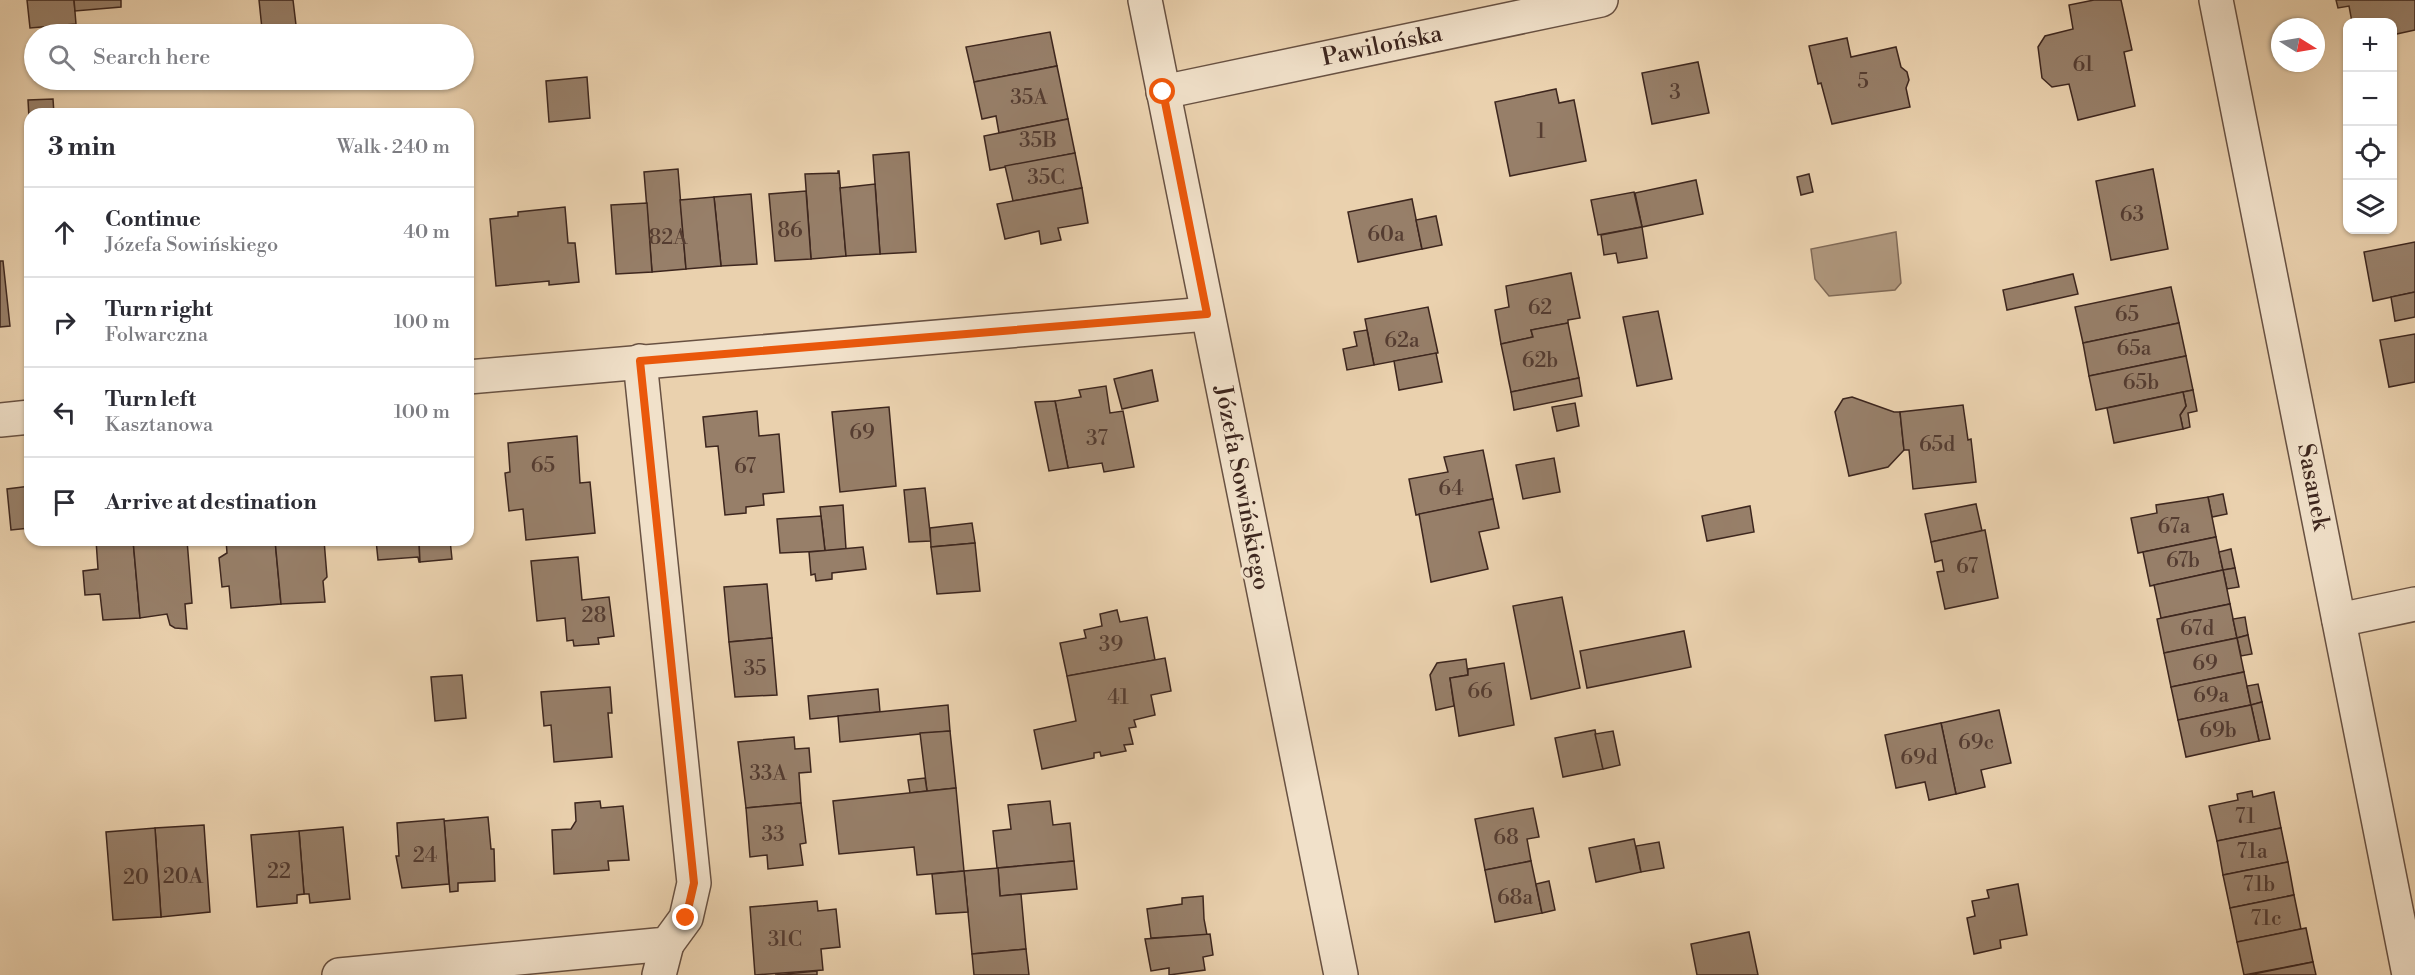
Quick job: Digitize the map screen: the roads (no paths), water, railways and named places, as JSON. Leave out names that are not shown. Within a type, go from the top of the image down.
[{"type":"street","name":"Józefa Sowińskiego","points":[[1144,0],[1341,975]]},
{"type":"street","name":"Pawilońska","points":[[1163,92],[1601,0]]},
{"type":"street","name":"Sasanek","points":[[2216,0],[2409,975]]},
{"type":"street","points":[[474,376],[1207,314]]},
{"type":"street","points":[[339,975],[663,960],[686,918],[694,883],[640,361]]},
{"type":"street","points":[[0,420],[24,418]]},
{"type":"street","points":[[2339,620],[2415,604]]}]
